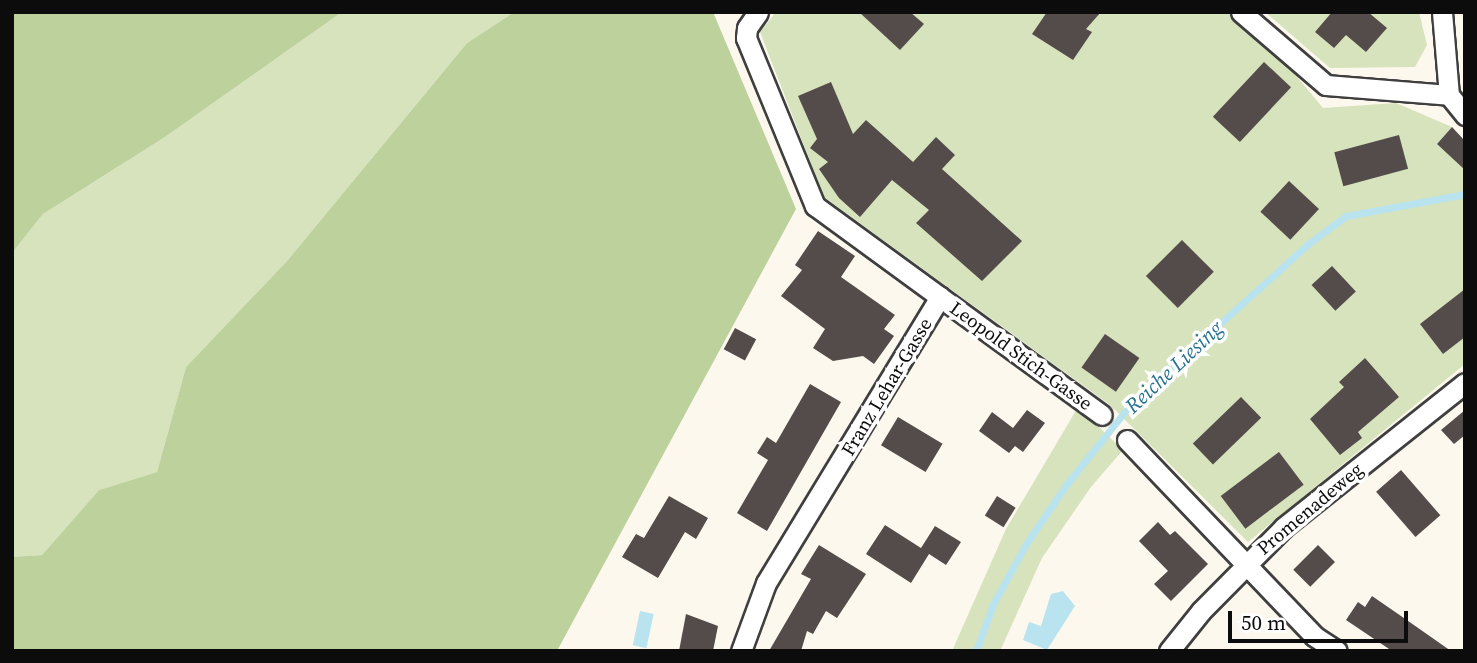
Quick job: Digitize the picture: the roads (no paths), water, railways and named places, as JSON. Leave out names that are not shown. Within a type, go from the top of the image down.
[{"type":"street","name":"Franz Lehar-Gasse","points":[[741,651],[766,583],[940,297],[814,206],[746,38],[747,28],[758,12]]},
{"type":"street","points":[[1241,12],[1326,85],[1449,95]]},
{"type":"street","points":[[1442,12],[1449,95],[1465,115]]},
{"type":"street","name":"Leopold Stich-Gasse","points":[[940,297],[1102,415]]},
{"type":"street","name":"Promenadeweg","points":[[1169,651],[1284,527],[1465,383]]},
{"type":"street","points":[[1127,440],[1248,563],[1314,636],[1337,651]]},
{"type":"water","points":[[1063,591],[1075,606],[1047,650],[1023,640],[1029,622],[1041,626],[1051,594]]},
{"type":"water","points":[[640,611],[654,614],[646,648],[633,645]]},
{"type":"waterway","name":"Reiche Liesing","points":[[976,651],[993,604],[1026,544],[1066,485],[1130,405],[1308,244],[1346,216],[1465,194]]}]
